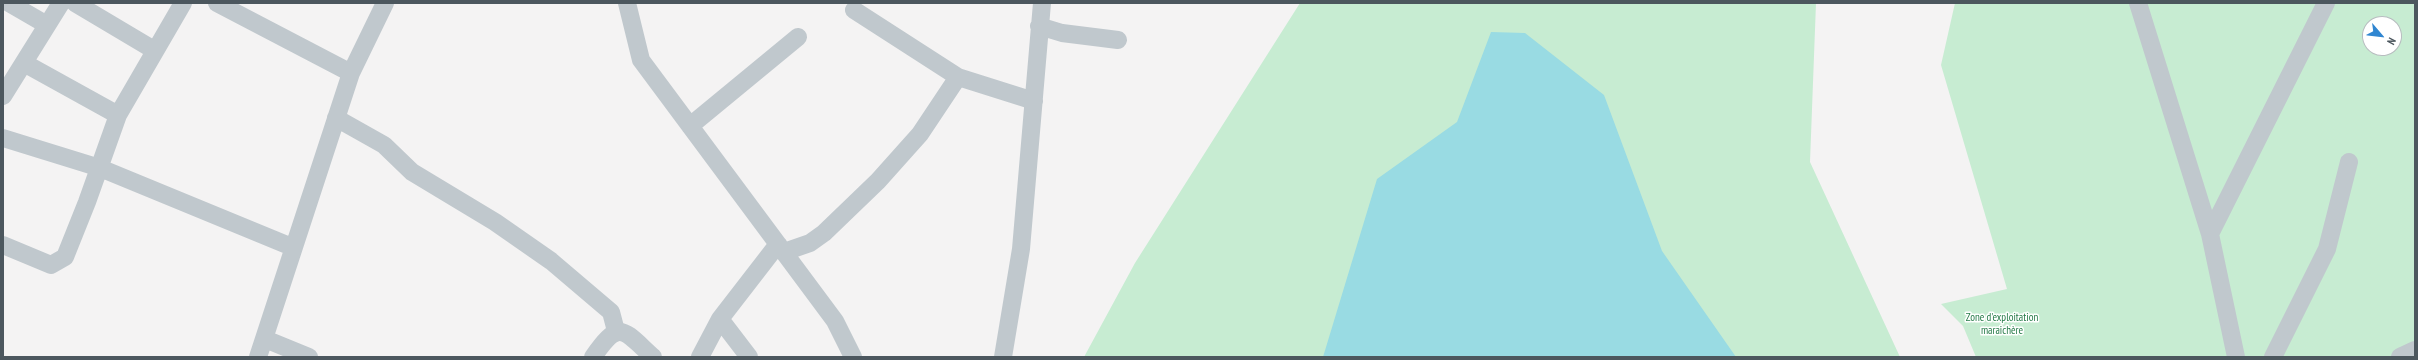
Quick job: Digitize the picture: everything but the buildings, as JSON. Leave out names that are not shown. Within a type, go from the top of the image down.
[{"type":"street","points":[[9,3],[47,25]]},
{"type":"street","points":[[3,96],[61,3]]},
{"type":"street","points":[[75,3],[154,50]]},
{"type":"street","points":[[3,245],[51,265],[65,256],[100,168],[118,115],[154,50],[183,3]]},
{"type":"street","points":[[217,3],[350,74]]},
{"type":"street","points":[[258,357],[265,339],[292,247],[350,74],[385,3]]},
{"type":"street","points":[[627,3],[641,60],[835,321],[853,357]]},
{"type":"street","points":[[1003,357],[1021,249],[1042,3]]},
{"type":"street","points":[[2138,3],[2210,234],[2236,357]]},
{"type":"street","points":[[2210,234],[2326,3]]},
{"type":"street","points":[[854,10],[958,76],[1034,100]]},
{"type":"street","points":[[1039,26],[1062,33],[1118,40]]},
{"type":"street","points":[[690,126],[798,37]]},
{"type":"street","points":[[24,63],[118,115]]},
{"type":"street","points":[[700,357],[720,319],[781,248],[810,243],[824,233],[878,181],[920,134],[958,76]]},
{"type":"street","points":[[336,118],[384,145],[412,172],[495,222],[551,261],[611,312],[616,331]]},
{"type":"street","points":[[3,138],[100,168],[292,247]]},
{"type":"street","points":[[2273,357],[2327,249],[2349,162]]},
{"type":"street","points":[[720,319],[748,357]]},
{"type":"street","points":[[593,357],[606,337],[616,331],[624,332],[653,357]]},
{"type":"street","points":[[265,339],[309,357]]},
{"type":"street","points":[[2400,357],[2415,350]]},
{"type":"green space","points":[[1300,3],[1816,3],[1810,162],[1900,357],[1084,357],[1135,263]]},
{"type":"green space","name":"Zone d'exploitation maraichère","points":[[1955,3],[2415,3],[2415,357],[1976,357],[1963,326],[1941,304],[2007,289],[1941,65]]},
{"type":"water","points":[[1491,32],[1525,33],[1604,95],[1662,251],[1736,357],[1323,357],[1377,179],[1457,122]]}]
